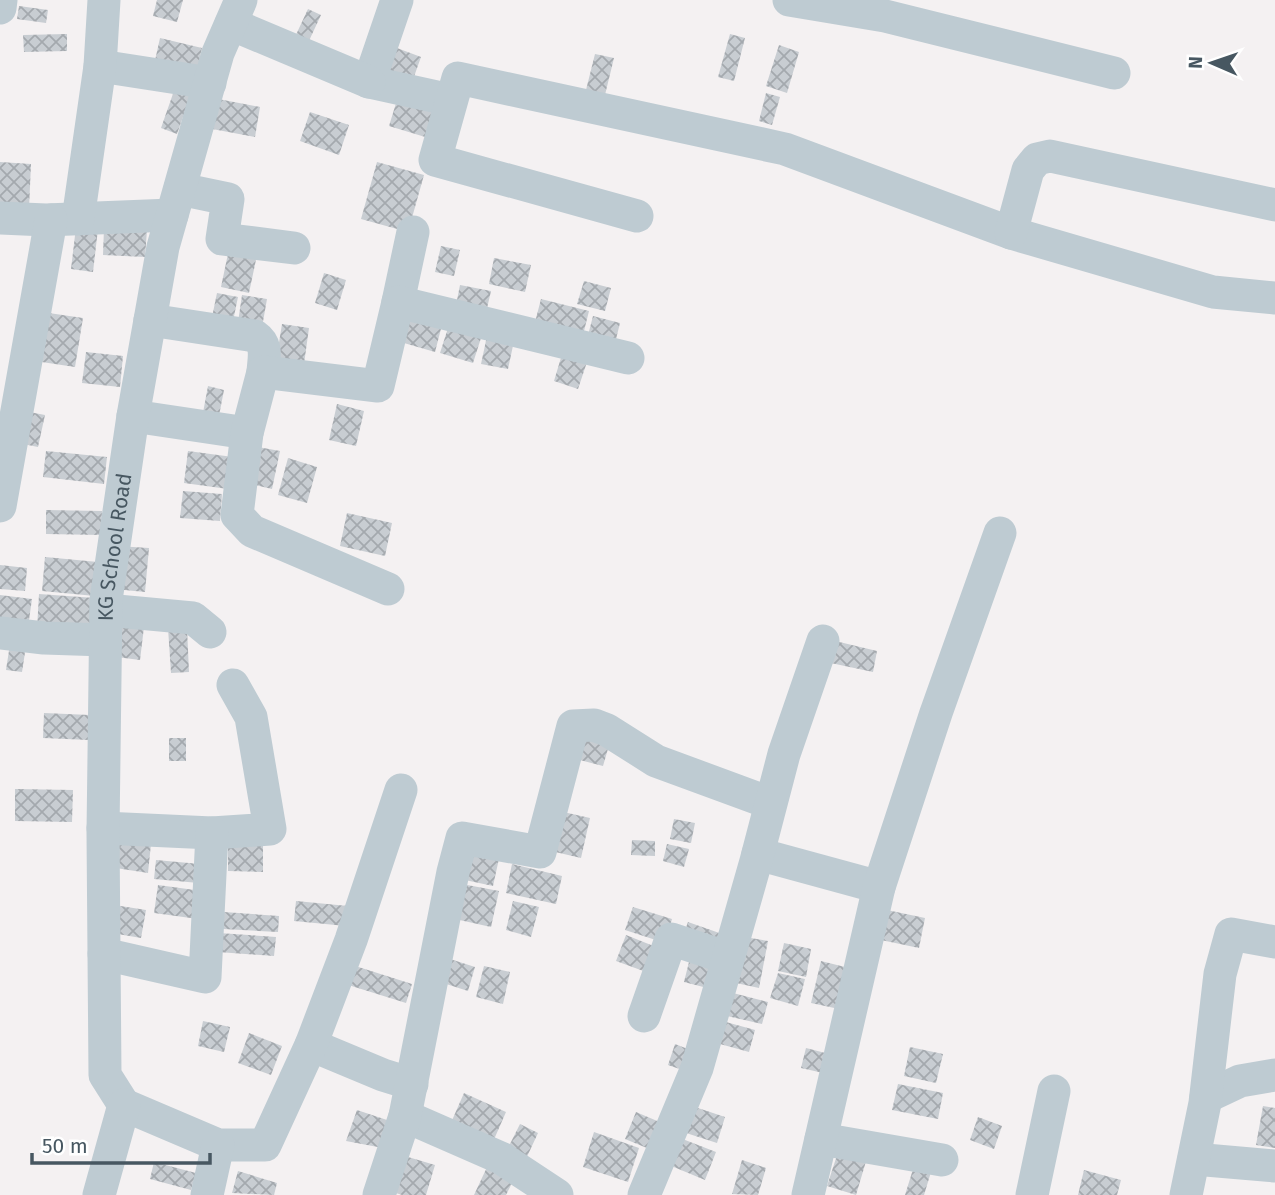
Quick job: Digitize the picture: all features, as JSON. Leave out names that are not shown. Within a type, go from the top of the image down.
[{"type":"street","points":[[0,8],[1,0]]},
{"type":"street","points":[[0,506],[9,401],[64,219],[100,66],[104,0]]},
{"type":"street","points":[[369,82],[397,0]]},
{"type":"street","points":[[789,0],[885,16],[1114,73]]},
{"type":"street","points":[[236,12],[369,82],[451,100]]},
{"type":"street","name":"KG School Road","points":[[124,1105],[105,1075],[105,625],[133,416],[163,247],[218,53],[236,12]]},
{"type":"street","points":[[100,66],[210,83]]},
{"type":"street","points":[[637,216],[435,160],[458,78],[785,149],[1011,233],[1213,292],[1275,298]]},
{"type":"street","points":[[1011,233],[1028,170],[1037,159],[1050,156],[1275,205]]},
{"type":"street","points":[[0,218],[64,219],[176,202],[228,200],[222,239],[294,248]]},
{"type":"street","points":[[263,372],[378,386],[413,232]]},
{"type":"street","points":[[398,302],[628,358]]},
{"type":"street","points":[[150,320],[255,336],[262,341],[265,347],[263,372],[247,433],[237,515],[252,531],[388,589]]},
{"type":"street","points":[[133,416],[247,433]]},
{"type":"street","points":[[808,1195],[879,887],[999,533]]},
{"type":"street","points":[[0,638],[44,638],[105,625],[193,618],[211,632]]},
{"type":"street","points":[[645,1195],[697,1068],[758,854],[783,754],[823,641]]},
{"type":"street","points":[[103,828],[212,833],[270,830],[251,717],[233,685]]},
{"type":"street","points":[[379,1195],[405,1116],[462,838],[540,852],[573,726],[594,725],[607,730],[656,761],[770,803]]},
{"type":"street","points":[[99,1195],[124,1105],[218,1145],[265,1145],[311,1045],[351,940],[401,790]]},
{"type":"street","points":[[104,954],[205,977],[212,833]]},
{"type":"street","points":[[758,854],[879,887]]},
{"type":"street","points":[[1186,1195],[1206,1097],[1220,974],[1231,934],[1275,942]]},
{"type":"street","points":[[644,1016],[671,939],[728,958]]},
{"type":"street","points":[[311,1045],[412,1084]]},
{"type":"street","points":[[1206,1097],[1240,1081],[1275,1075]]},
{"type":"street","points":[[1031,1195],[1054,1091]]},
{"type":"street","points":[[405,1116],[501,1158],[557,1195]]},
{"type":"street","points":[[821,1139],[942,1160]]},
{"type":"street","points":[[207,1195],[218,1145]]},
{"type":"street","points":[[1194,1158],[1275,1166]]},
{"type":"building","points":[[157,0],[183,0],[177,22],[153,16]]},
{"type":"building","points":[[19,6],[48,10],[46,23],[17,19]]},
{"type":"building","points":[[308,9],[321,15],[307,45],[294,39]]},
{"type":"building","points":[[67,34],[67,51],[24,52],[23,35]]},
{"type":"building","points":[[730,34],[745,38],[734,81],[718,77]]},
{"type":"building","points":[[160,38],[202,48],[196,76],[154,65]]},
{"type":"building","points":[[389,45],[421,57],[411,85],[378,73]]},
{"type":"building","points":[[779,45],[799,52],[787,93],[766,86]]},
{"type":"building","points":[[595,54],[614,58],[603,103],[584,98]]},
{"type":"building","points":[[175,88],[191,94],[177,134],[161,128]]},
{"type":"building","points":[[766,93],[780,97],[772,125],[759,121]]},
{"type":"building","points":[[213,98],[260,107],[255,137],[207,128]]},
{"type":"building","points":[[397,100],[443,114],[435,140],[389,126]]},
{"type":"building","points":[[310,112],[349,125],[339,155],[300,141]]},
{"type":"building","points":[[0,162],[31,164],[29,209],[0,207]]},
{"type":"building","points":[[377,162],[424,175],[408,232],[361,219]]},
{"type":"building","points":[[76,227],[98,229],[93,272],[71,269]]},
{"type":"building","points":[[104,228],[147,230],[145,257],[103,255]]},
{"type":"building","points":[[441,246],[460,250],[454,276],[435,272]]},
{"type":"building","points":[[229,249],[257,255],[249,293],[221,287]]},
{"type":"building","points":[[494,258],[531,265],[525,292],[489,284]]},
{"type":"building","points":[[324,273],[346,280],[337,310],[315,303]]},
{"type":"building","points":[[584,281],[611,288],[605,311],[577,304]]},
{"type":"building","points":[[460,285],[491,291],[485,317],[455,310]]},
{"type":"building","points":[[217,293],[238,297],[232,326],[211,322]]},
{"type":"building","points":[[242,295],[267,299],[261,333],[237,329]]},
{"type":"building","points":[[541,299],[589,311],[581,343],[533,330]]},
{"type":"building","points":[[42,312],[83,318],[75,367],[35,361]]},
{"type":"building","points":[[405,314],[442,325],[435,352],[397,341]]},
{"type":"building","points":[[593,316],[620,323],[613,351],[586,343]]},
{"type":"building","points":[[282,324],[309,328],[304,364],[276,361]]},
{"type":"building","points":[[448,328],[481,338],[473,363],[440,353]]},
{"type":"building","points":[[487,336],[514,341],[508,369],[481,364]]},
{"type":"building","points":[[563,351],[588,359],[578,389],[554,381]]},
{"type":"building","points":[[86,352],[123,356],[120,387],[82,383]]},
{"type":"building","points":[[208,386],[224,390],[218,421],[202,418]]},
{"type":"building","points":[[337,404],[364,411],[356,446],[329,440]]},
{"type":"building","points":[[19,410],[45,415],[38,447],[13,442]]},
{"type":"building","points":[[258,447],[280,451],[272,489],[251,484]]},
{"type":"building","points":[[46,451],[107,457],[104,484],[43,477]]},
{"type":"building","points":[[188,451],[233,457],[228,489],[184,483]]},
{"type":"building","points":[[288,458],[317,467],[307,503],[278,495]]},
{"type":"building","points":[[183,491],[222,494],[220,521],[180,518]]},
{"type":"building","points":[[46,510],[102,511],[101,535],[46,534]]},
{"type":"building","points":[[347,513],[392,523],[385,556],[340,546]]},
{"type":"building","points":[[117,546],[149,548],[145,592],[114,589]]},
{"type":"building","points":[[45,557],[98,562],[95,596],[42,591]]},
{"type":"building","points":[[0,565],[27,568],[25,591],[0,589]]},
{"type":"building","points":[[39,594],[95,598],[92,633],[37,629]]},
{"type":"building","points":[[0,595],[32,599],[28,627],[0,623]]},
{"type":"building","points":[[113,623],[144,627],[140,660],[109,656]]},
{"type":"building","points":[[168,628],[187,628],[189,672],[171,673]]},
{"type":"building","points":[[831,640],[877,651],[873,672],[826,662]]},
{"type":"building","points":[[10,644],[26,646],[22,672],[6,670]]},
{"type":"building","points":[[44,713],[90,715],[89,740],[43,738]]},
{"type":"building","points":[[578,734],[610,742],[603,766],[572,758]]},
{"type":"building","points":[[169,738],[186,738],[186,761],[169,761]]},
{"type":"building","points":[[15,789],[73,790],[72,822],[15,821]]},
{"type":"building","points":[[559,811],[590,818],[581,858],[551,851]]},
{"type":"building","points":[[674,819],[695,823],[691,843],[670,839]]},
{"type":"building","points":[[106,838],[151,844],[148,873],[103,866]]},
{"type":"building","points":[[632,840],[655,841],[655,856],[631,855]]},
{"type":"building","points":[[228,844],[263,844],[263,872],[228,871]]},
{"type":"building","points":[[667,844],[689,849],[684,867],[663,861]]},
{"type":"building","points":[[472,848],[500,854],[493,886],[465,880]]},
{"type":"building","points":[[156,860],[200,864],[199,883],[154,879]]},
{"type":"building","points":[[512,864],[562,876],[556,904],[506,893]]},
{"type":"building","points":[[462,884],[499,891],[491,927],[455,919]]},
{"type":"building","points":[[158,885],[202,891],[198,919],[154,913]]},
{"type":"building","points":[[296,901],[348,906],[346,926],[294,921]]},
{"type":"building","points":[[513,901],[539,907],[531,937],[506,930]]},
{"type":"building","points":[[108,904],[146,910],[141,938],[106,932]]},
{"type":"building","points":[[633,907],[672,919],[665,943],[625,930]]},
{"type":"building","points":[[887,910],[925,918],[919,948],[881,940]]},
{"type":"building","points":[[224,912],[279,916],[278,932],[223,929]]},
{"type":"building","points":[[688,922],[725,935],[719,954],[681,941]]},
{"type":"building","points":[[219,933],[276,937],[274,956],[218,952]]},
{"type":"building","points":[[626,935],[666,951],[657,976],[616,961]]},
{"type":"building","points":[[745,937],[768,941],[759,988],[736,983]]},
{"type":"building","points":[[784,943],[811,949],[806,977],[778,971]]},
{"type":"building","points":[[447,958],[475,967],[468,991],[440,982]]},
{"type":"building","points":[[821,961],[849,968],[839,1009],[811,1003]]},
{"type":"building","points":[[689,962],[720,970],[715,990],[684,982]]},
{"type":"building","points":[[349,964],[412,984],[406,1003],[342,983]]},
{"type":"building","points":[[484,966],[510,972],[503,1004],[476,997]]},
{"type":"building","points":[[778,973],[805,979],[798,1006],[770,998]]},
{"type":"building","points":[[733,993],[768,1002],[762,1024],[727,1016]]},
{"type":"building","points":[[203,1021],[230,1027],[224,1052],[198,1046]]},
{"type":"building","points":[[726,1022],[755,1030],[749,1052],[720,1044]]},
{"type":"building","points":[[249,1033],[282,1046],[271,1075],[238,1063]]},
{"type":"building","points":[[675,1044],[698,1053],[691,1073],[668,1065]]},
{"type":"building","points":[[910,1047],[943,1054],[936,1083],[904,1076]]},
{"type":"building","points":[[806,1048],[837,1056],[832,1075],[801,1068]]},
{"type":"building","points":[[898,1084],[943,1093],[938,1119],[892,1110]]},
{"type":"building","points":[[464,1093],[506,1112],[492,1144],[450,1125]]},
{"type":"building","points":[[692,1106],[725,1117],[717,1143],[683,1132]]},
{"type":"building","points":[[1263,1106],[1275,1108],[1275,1148],[1256,1145]]},
{"type":"building","points":[[357,1110],[393,1122],[383,1148],[346,1141]]},
{"type":"building","points":[[636,1112],[669,1126],[659,1153],[625,1139]]},
{"type":"building","points":[[978,1117],[1002,1126],[994,1149],[970,1140]]},
{"type":"building","points":[[520,1124],[538,1133],[525,1161],[506,1152]]},
{"type":"building","points":[[594,1132],[639,1148],[628,1182],[583,1167]]},
{"type":"building","points":[[680,1138],[716,1152],[705,1180],[669,1165]]},
{"type":"building","points":[[839,1149],[867,1158],[856,1195],[827,1186]]},
{"type":"building","points":[[398,1154],[435,1165],[426,1195],[402,1195],[387,1190]]},
{"type":"building","points":[[742,1160],[766,1168],[758,1195],[732,1194]]},
{"type":"building","points":[[154,1162],[196,1173],[191,1190],[150,1179]]},
{"type":"building","points":[[488,1165],[515,1177],[506,1195],[474,1195]]},
{"type":"building","points":[[914,1166],[931,1172],[924,1195],[905,1195]]},
{"type":"building","points":[[1084,1170],[1121,1180],[1117,1195],[1078,1195]]},
{"type":"building","points":[[238,1171],[277,1183],[274,1195],[232,1193]]}]
